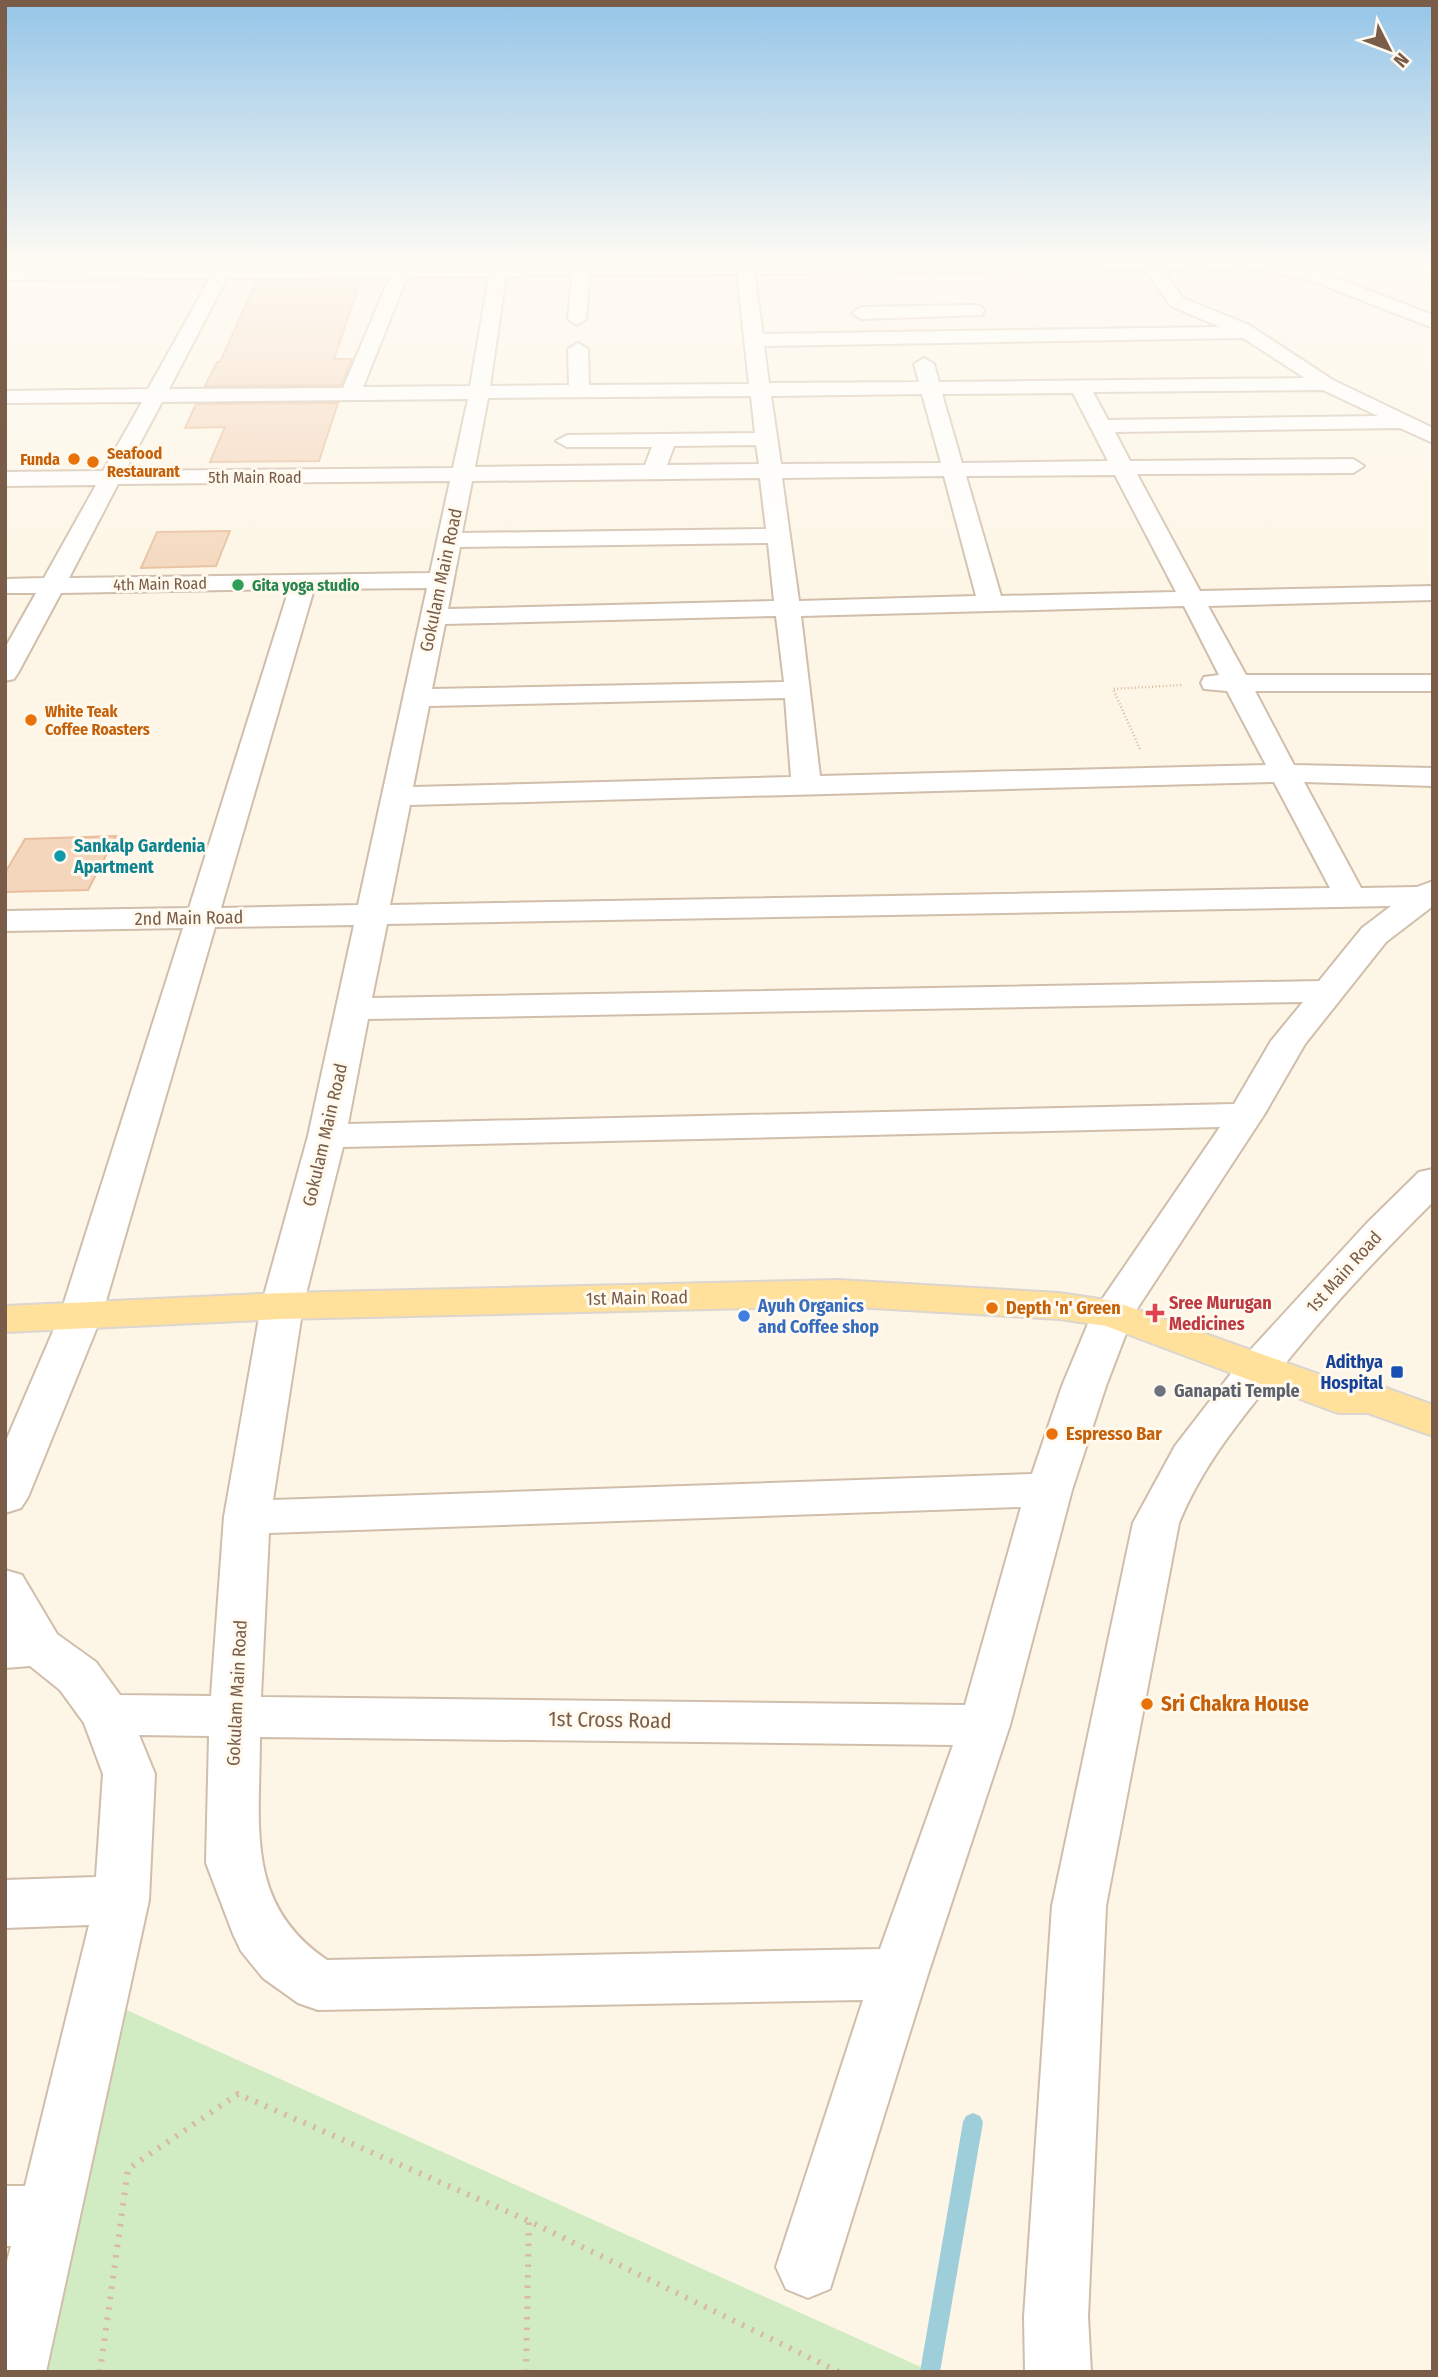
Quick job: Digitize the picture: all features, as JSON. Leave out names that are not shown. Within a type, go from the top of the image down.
[{"type":"main road","name":"1st Main Road","points":[[5,1319],[282,1306],[839,1293],[1059,1306],[1113,1314],[1339,1398],[1372,1398],[1433,1421]]},
{"type":"main road","name":"1st Main Road","points":[[1339,1398],[1356,1418],[1433,1448]]},
{"type":"street","points":[[5,673],[168,372]]},
{"type":"street","points":[[350,395],[360,372]]},
{"type":"street","name":"Gokulam Main Road","points":[[482,372],[327,1136],[282,1306],[247,1517],[223,1715],[233,1863],[261,1934],[284,1961],[318,1985],[900,1974]]},
{"type":"street","points":[[579,372],[579,393]]},
{"type":"street","points":[[757,372],[797,690],[806,785]]},
{"type":"street","points":[[931,372],[931,389],[991,605]]},
{"type":"street","points":[[1309,372],[1326,384],[1433,437]]},
{"type":"street","points":[[5,397],[1326,384]]},
{"type":"street","points":[[1080,387],[1194,601],[1225,682],[1284,773],[1350,897]]},
{"type":"street","points":[[1101,426],[1406,422]]},
{"type":"street","points":[[567,441],[765,439]]},
{"type":"street","points":[[654,472],[665,440]]},
{"type":"street","name":"5th Main Road","points":[[5,479],[1353,466]]},
{"type":"street","points":[[449,540],[776,536]]},
{"type":"street","name":"4th Main Road","points":[[5,586],[441,580]]},
{"type":"street","points":[[5,1497],[80,1315],[304,582]]},
{"type":"street","points":[[433,617],[1194,601],[1433,593]]},
{"type":"street","points":[[1225,682],[1433,683]]},
{"type":"street","points":[[417,698],[797,690]]},
{"type":"street","points":[[397,796],[1149,773],[1433,777]]},
{"type":"street","points":[[808,2267],[900,1974],[985,1725],[1049,1490],[1084,1386],[1113,1314],[1246,1115],[1289,1041],[1374,935],[1431,894]]},
{"type":"street","name":"2nd Main Road","points":[[5,921],[1431,894]]},
{"type":"street","points":[[354,1009],[1329,991]]},
{"type":"street","points":[[327,1136],[1246,1115]]},
{"type":"street","name":"1st Main Road","points":[[1258,1367],[1363,1248],[1433,1180]]},
{"type":"street","points":[[1058,2372],[1056,2317],[1079,1906],[1156,1523],[1171,1485],[1188,1458],[1258,1367]]},
{"type":"street","points":[[247,1517],[1049,1490]]},
{"type":"street","points":[[5,1588],[77,1680],[129,1774],[122,1900],[27,2216],[13,2372]]},
{"type":"street","name":"1st Cross Road","points":[[77,1680],[223,1715],[985,1725]]},
{"type":"street","points":[[5,1904],[122,1900]]},
{"type":"path","points":[[1149,773],[1113,689],[1225,682]]},
{"type":"path","points":[[100,2372],[128,2169],[238,2094],[529,2221],[839,2372]]},
{"type":"path","points":[[526,2372],[529,2221]]},
{"type":"green space","points":[[122,2008],[932,2372],[45,2372]]},
{"type":"building","points":[[212,372],[347,372],[341,385],[205,386]]},
{"type":"building","points":[[338,403],[319,461],[210,462],[225,427],[185,428],[196,404]]},
{"type":"building","points":[[230,531],[216,566],[141,568],[157,532]]},
{"type":"building","name":"Sankalp Gardenia Apartment","points":[[116,836],[88,890],[5,892],[5,873],[25,839]]},
{"type":"waterway","points":[[930,2372],[973,2122]]},
{"type":"place","name":"Funda","points":[[74,459]]},
{"type":"place","name":"Seafood Restaurant","points":[[93,462]]},
{"type":"place","name":"Gita yoga studio","points":[[238,585]]},
{"type":"place","name":"White Teak Coffee Roasters","points":[[31,720]]},
{"type":"place","name":"Sankalp Gardenia Apartment","points":[[60,856]]},
{"type":"place","name":"Depth 'n' Green","points":[[992,1308]]},
{"type":"place","name":"Sree Murugan Medicines","points":[[1155,1313]]},
{"type":"place","name":"Ayuh Organics and Coffee shop","points":[[744,1316]]},
{"type":"place","name":"Adithya Hospital","points":[[1397,1372]]},
{"type":"place","name":"Ganapati Temple","points":[[1160,1391]]},
{"type":"place","name":"Espresso Bar","points":[[1052,1434]]},
{"type":"place","name":"Sri Chakra House","points":[[1147,1704]]}]
